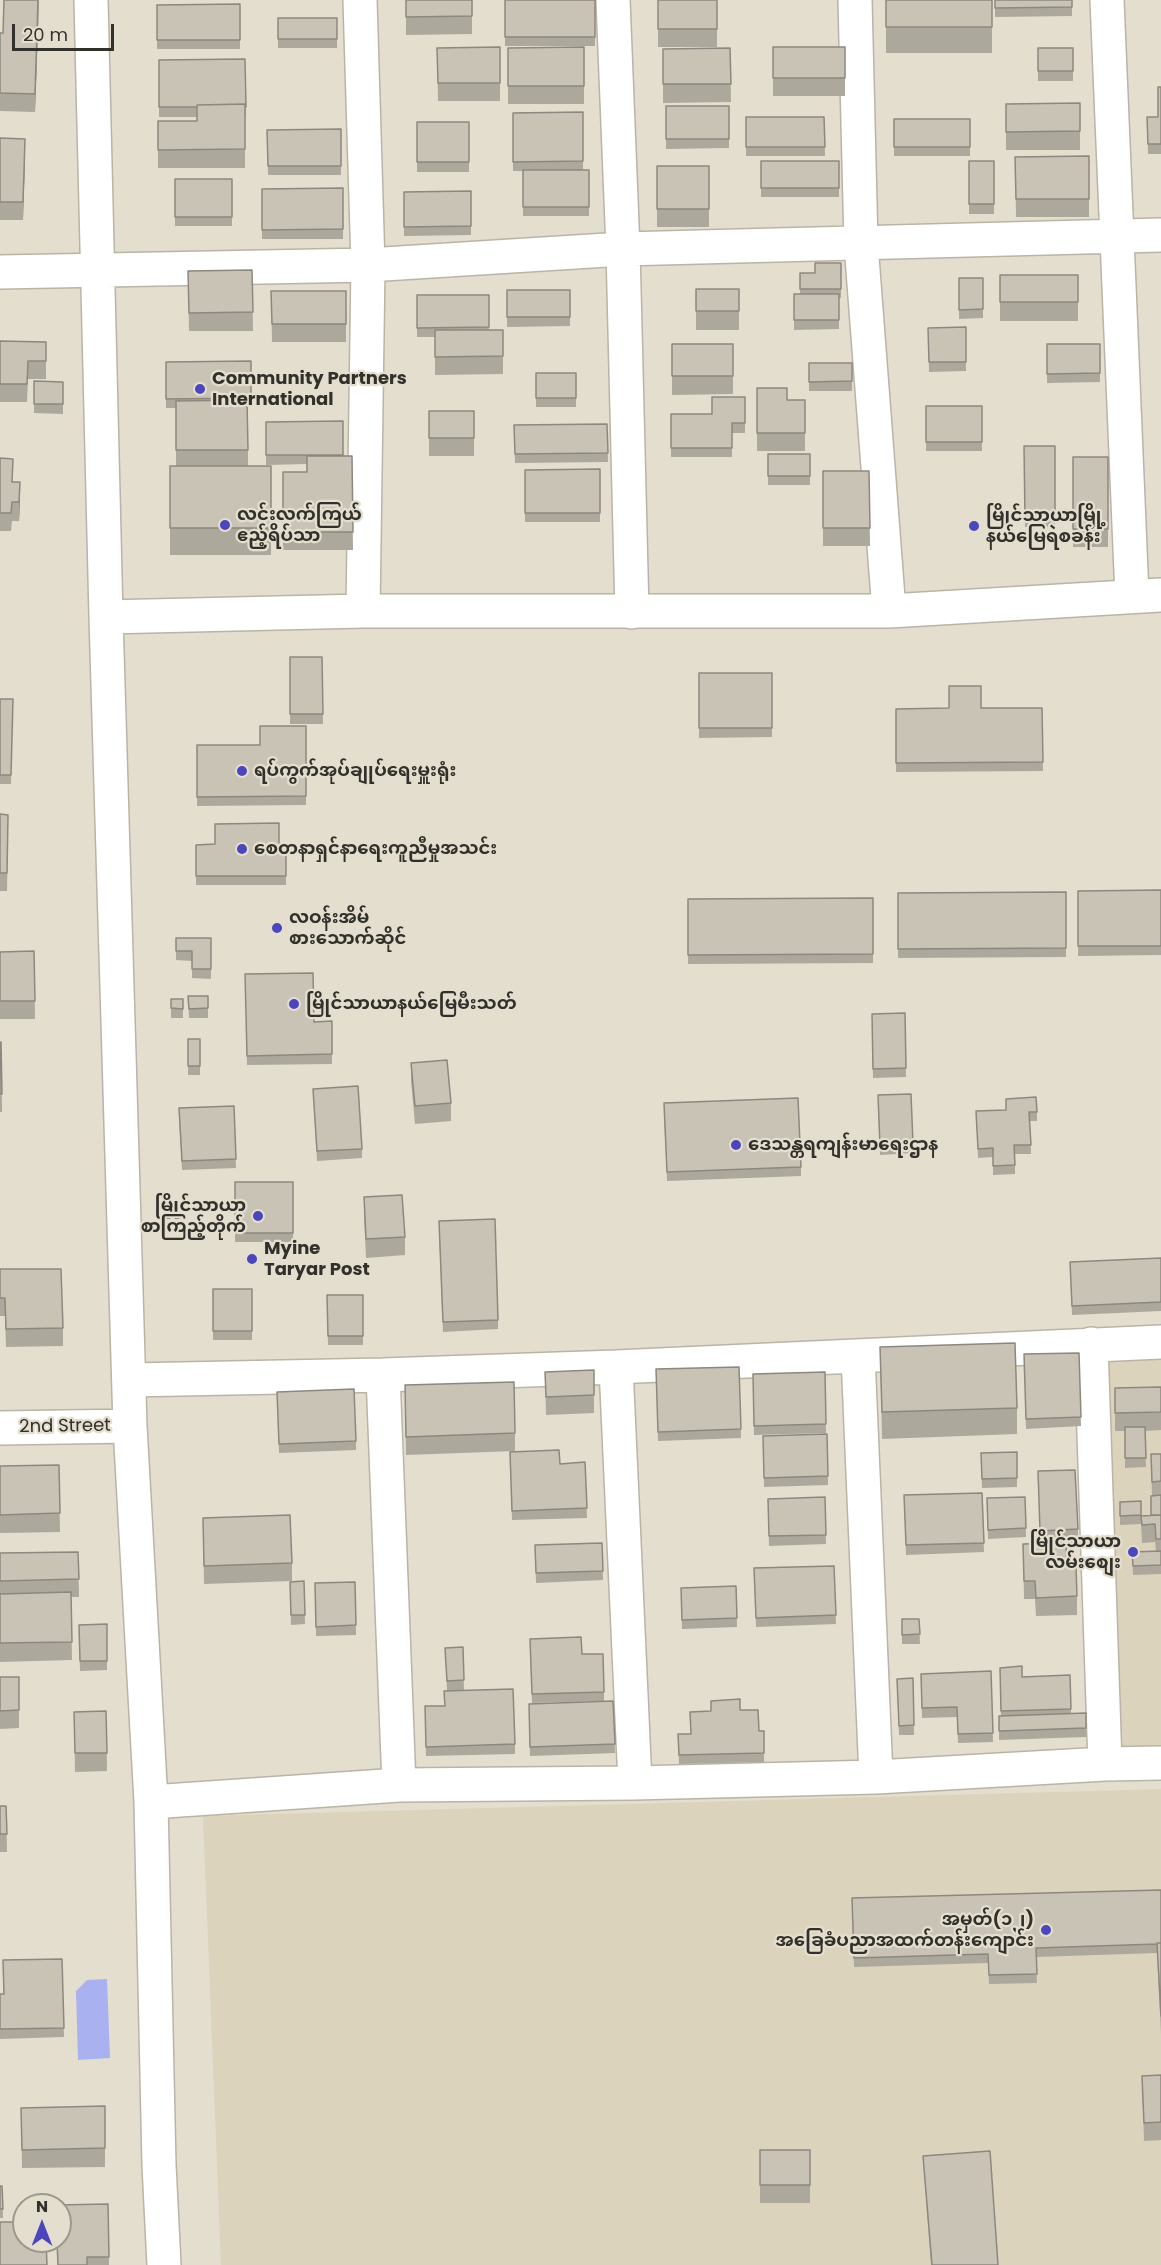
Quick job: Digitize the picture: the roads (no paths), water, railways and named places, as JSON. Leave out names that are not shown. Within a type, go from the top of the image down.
[{"type":"street","points":[[91,0],[106,617],[130,1426],[151,1802],[159,2166],[164,2265]]},
{"type":"street","points":[[360,0],[368,265],[363,611]]},
{"type":"street","points":[[613,0],[623,249],[632,612]]},
{"type":"street","points":[[855,0],[861,244],[889,611]]},
{"type":"street","points":[[106,617],[363,611],[889,611],[1146,595],[1115,237],[1107,0]]},
{"type":"street","points":[[0,272],[368,265],[623,249],[1161,235]]},
{"type":"street","points":[[130,1380],[616,1367],[1161,1342]]},
{"type":"street","points":[[1091,1344],[1105,1764]]},
{"type":"street","points":[[858,1356],[876,1777]]},
{"type":"street","points":[[616,1367],[635,1783]]},
{"type":"street","points":[[383,1375],[399,1785]]},
{"type":"street","name":"2nd Street","points":[[0,1428],[130,1426]]},
{"type":"street","points":[[151,1802],[399,1785],[635,1783],[876,1777],[1161,1763]]},
{"type":"water","points":[[107,1979],[110,2058],[78,2060],[76,1991],[87,1980]]},
{"type":"place","name":"Community Partners International","points":[[200,389]]},
{"type":"place","name":"လင်းလက်ကြယ် ဧည့်ရိပ်သာ","points":[[225,525]]},
{"type":"place","name":"မြိုင်သာယာမြို့ နယ်မြေရဲစခန်း","points":[[974,526]]},
{"type":"place","name":"ရပ်ကွက်အုပ်ချုပ်ရေးမှူးရုံး","points":[[242,771]]},
{"type":"place","name":"စေတနာရှင်နာရေးကူညီမှုအသင်း","points":[[242,849]]},
{"type":"place","name":"လဝန်းအိမ် စားသောက်ဆိုင်","points":[[277,928]]},
{"type":"place","name":"မြိုင်သာယာနယ်မြေမီးသတ်","points":[[294,1004]]},
{"type":"place","name":"ဒေသန္တရကျန်းမာရေးဌာန","points":[[736,1145]]},
{"type":"place","name":"မြိုင်သာယာ စာကြည့်တိုက်","points":[[258,1216]]},
{"type":"place","name":"Myine Taryar Post","points":[[252,1259]]},
{"type":"place","name":"မြိုင်သာယာ လမ်းစျေး","points":[[1133,1552]]},
{"type":"place","name":"အမှတ်(၁၂) အခြေခံပညာအထက်တန်းကျောင်း","points":[[1046,1930]]}]
